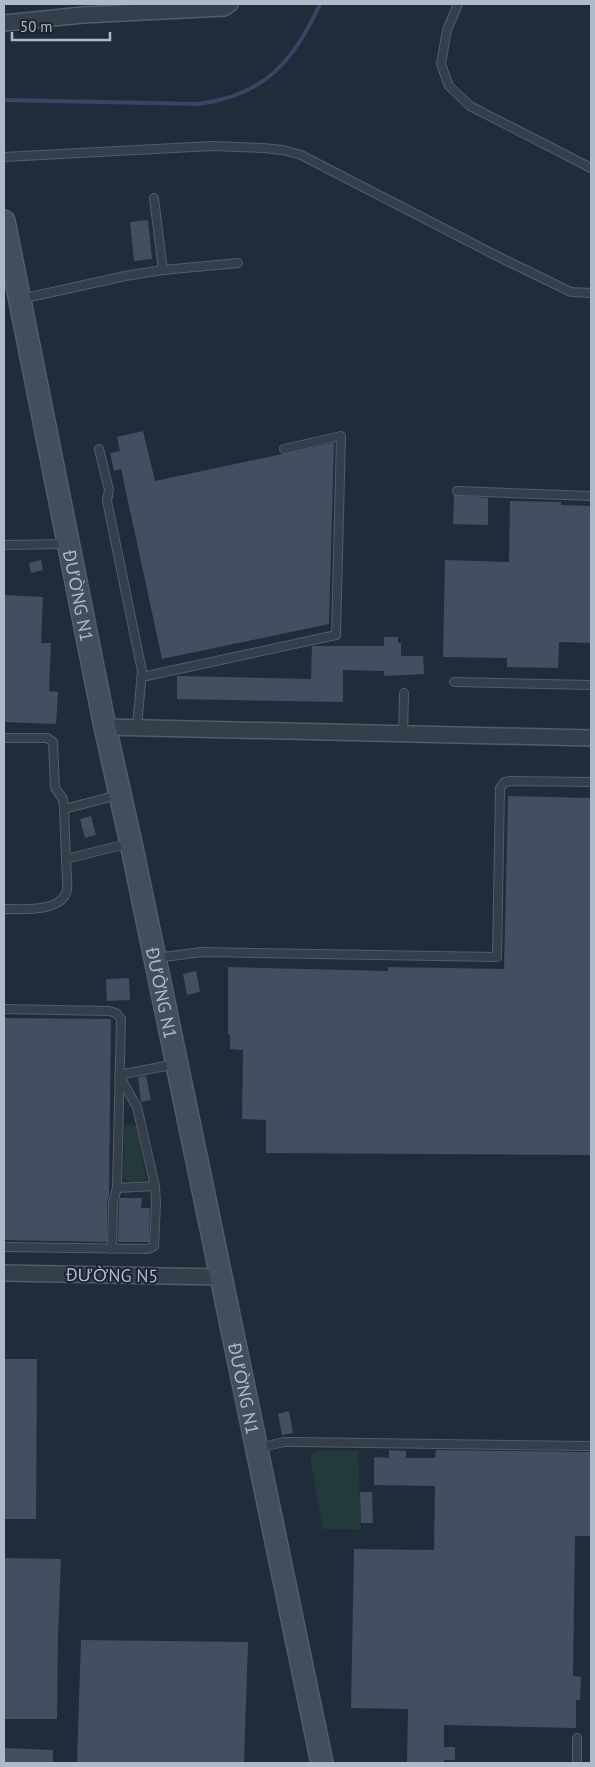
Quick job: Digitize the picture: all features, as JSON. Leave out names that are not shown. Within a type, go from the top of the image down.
[{"type":"street","points":[[4,23],[82,10],[224,8],[230,4]]},
{"type":"street","name":"ĐƯỜNG N1","points":[[4,221],[6,246],[20,299],[105,727],[132,843],[154,958],[322,1763]]},
{"type":"street","points":[[105,727],[591,738]]},
{"type":"street","name":"ĐƯỜNG N5","points":[[4,1273],[220,1277]]},
{"type":"lane","points":[[458,4],[447,30],[441,64],[449,86],[470,106],[591,168]]},
{"type":"lane","points":[[4,157],[212,146],[282,150],[301,155],[571,292],[591,294]]},
{"type":"lane","points":[[154,198],[163,270]]},
{"type":"lane","points":[[20,299],[110,279],[163,270],[238,263]]},
{"type":"lane","points":[[142,677],[336,635],[341,436],[284,449]]},
{"type":"lane","points":[[99,448],[109,490],[107,501],[142,671],[136,727]]},
{"type":"lane","points":[[457,491],[591,496]]},
{"type":"lane","points":[[4,545],[68,544]]},
{"type":"lane","points":[[454,682],[591,685]]},
{"type":"lane","points":[[403,734],[404,693]]},
{"type":"lane","points":[[4,738],[47,738],[53,742],[54,788],[62,799],[64,809],[67,889],[61,899],[44,908],[4,909]]},
{"type":"lane","points":[[154,958],[202,952],[497,957],[500,788],[505,782],[511,781],[591,782]]},
{"type":"lane","points":[[64,809],[120,795]]},
{"type":"lane","points":[[66,858],[132,843]]},
{"type":"lane","points":[[4,1009],[109,1011],[116,1013],[120,1019],[117,1188],[113,1203],[112,1248]]},
{"type":"lane","points":[[119,1075],[176,1064]]},
{"type":"lane","points":[[4,1247],[148,1249],[154,1246],[156,1203],[154,1186],[137,1107],[119,1075]]},
{"type":"lane","points":[[117,1188],[154,1186]]},
{"type":"lane","points":[[256,1449],[284,1442],[591,1446]]},
{"type":"lane","points":[[577,1738],[577,1763]]},
{"type":"green space","points":[[131,1124],[136,1126],[137,1129],[146,1177],[142,1181],[136,1182],[124,1178],[124,1130],[126,1126]]},
{"type":"green space","points":[[315,1451],[358,1451],[361,1530],[323,1529],[310,1457]]},
{"type":"building","points":[[148,220],[152,259],[134,261],[130,222]]},
{"type":"building","points":[[143,431],[155,481],[334,443],[329,624],[162,659],[121,469],[114,471],[110,453],[120,451],[117,437]]},
{"type":"building","points":[[454,495],[488,498],[488,525],[453,524]]},
{"type":"building","points":[[510,501],[561,502],[561,505],[591,506],[591,643],[559,642],[558,668],[507,667],[507,658],[443,657],[445,560],[509,562]]},
{"type":"building","points":[[41,560],[43,570],[31,573],[29,563]]},
{"type":"building","points":[[4,595],[43,597],[41,643],[51,643],[49,691],[58,692],[56,724],[4,722]]},
{"type":"building","points":[[384,637],[398,637],[398,643],[401,643],[401,656],[423,656],[424,674],[384,676],[384,671],[343,670],[343,702],[177,699],[177,676],[311,679],[312,646],[384,646]]},
{"type":"building","points":[[508,796],[591,798],[591,1155],[266,1153],[266,1120],[242,1119],[243,1050],[230,1049],[230,1035],[228,1034],[228,967],[388,971],[388,967],[504,969]]},
{"type":"building","points":[[91,816],[96,835],[85,838],[80,819]]},
{"type":"building","points":[[196,971],[200,992],[187,995],[183,974]]},
{"type":"building","points":[[129,978],[130,1000],[107,1001],[106,979]]},
{"type":"building","points":[[4,1018],[111,1019],[107,1242],[4,1240]]},
{"type":"building","points":[[146,1076],[151,1100],[141,1102],[138,1077]]},
{"type":"building","points":[[120,1198],[142,1198],[141,1208],[150,1208],[149,1242],[118,1242]]},
{"type":"building","points":[[4,1359],[37,1359],[36,1519],[4,1519]]},
{"type":"building","points":[[289,1411],[293,1433],[282,1435],[278,1414]]},
{"type":"building","points":[[389,1450],[406,1451],[406,1458],[435,1458],[436,1450],[591,1452],[591,1536],[575,1536],[573,1676],[581,1677],[580,1700],[576,1700],[576,1728],[444,1725],[444,1747],[455,1747],[455,1760],[444,1760],[444,1763],[407,1763],[408,1709],[351,1708],[354,1549],[434,1550],[435,1486],[374,1485],[374,1457],[389,1458]]},
{"type":"building","points":[[360,1492],[372,1492],[373,1523],[361,1523]]},
{"type":"building","points":[[4,1558],[61,1559],[57,1719],[4,1719]]},
{"type":"building","points":[[81,1640],[248,1642],[244,1763],[77,1763]]},
{"type":"building","points":[[4,1748],[53,1750],[53,1763],[4,1763]]},
{"type":"waterway","points":[[4,100],[198,104],[221,100],[259,84],[274,72],[299,43],[320,4]]}]
